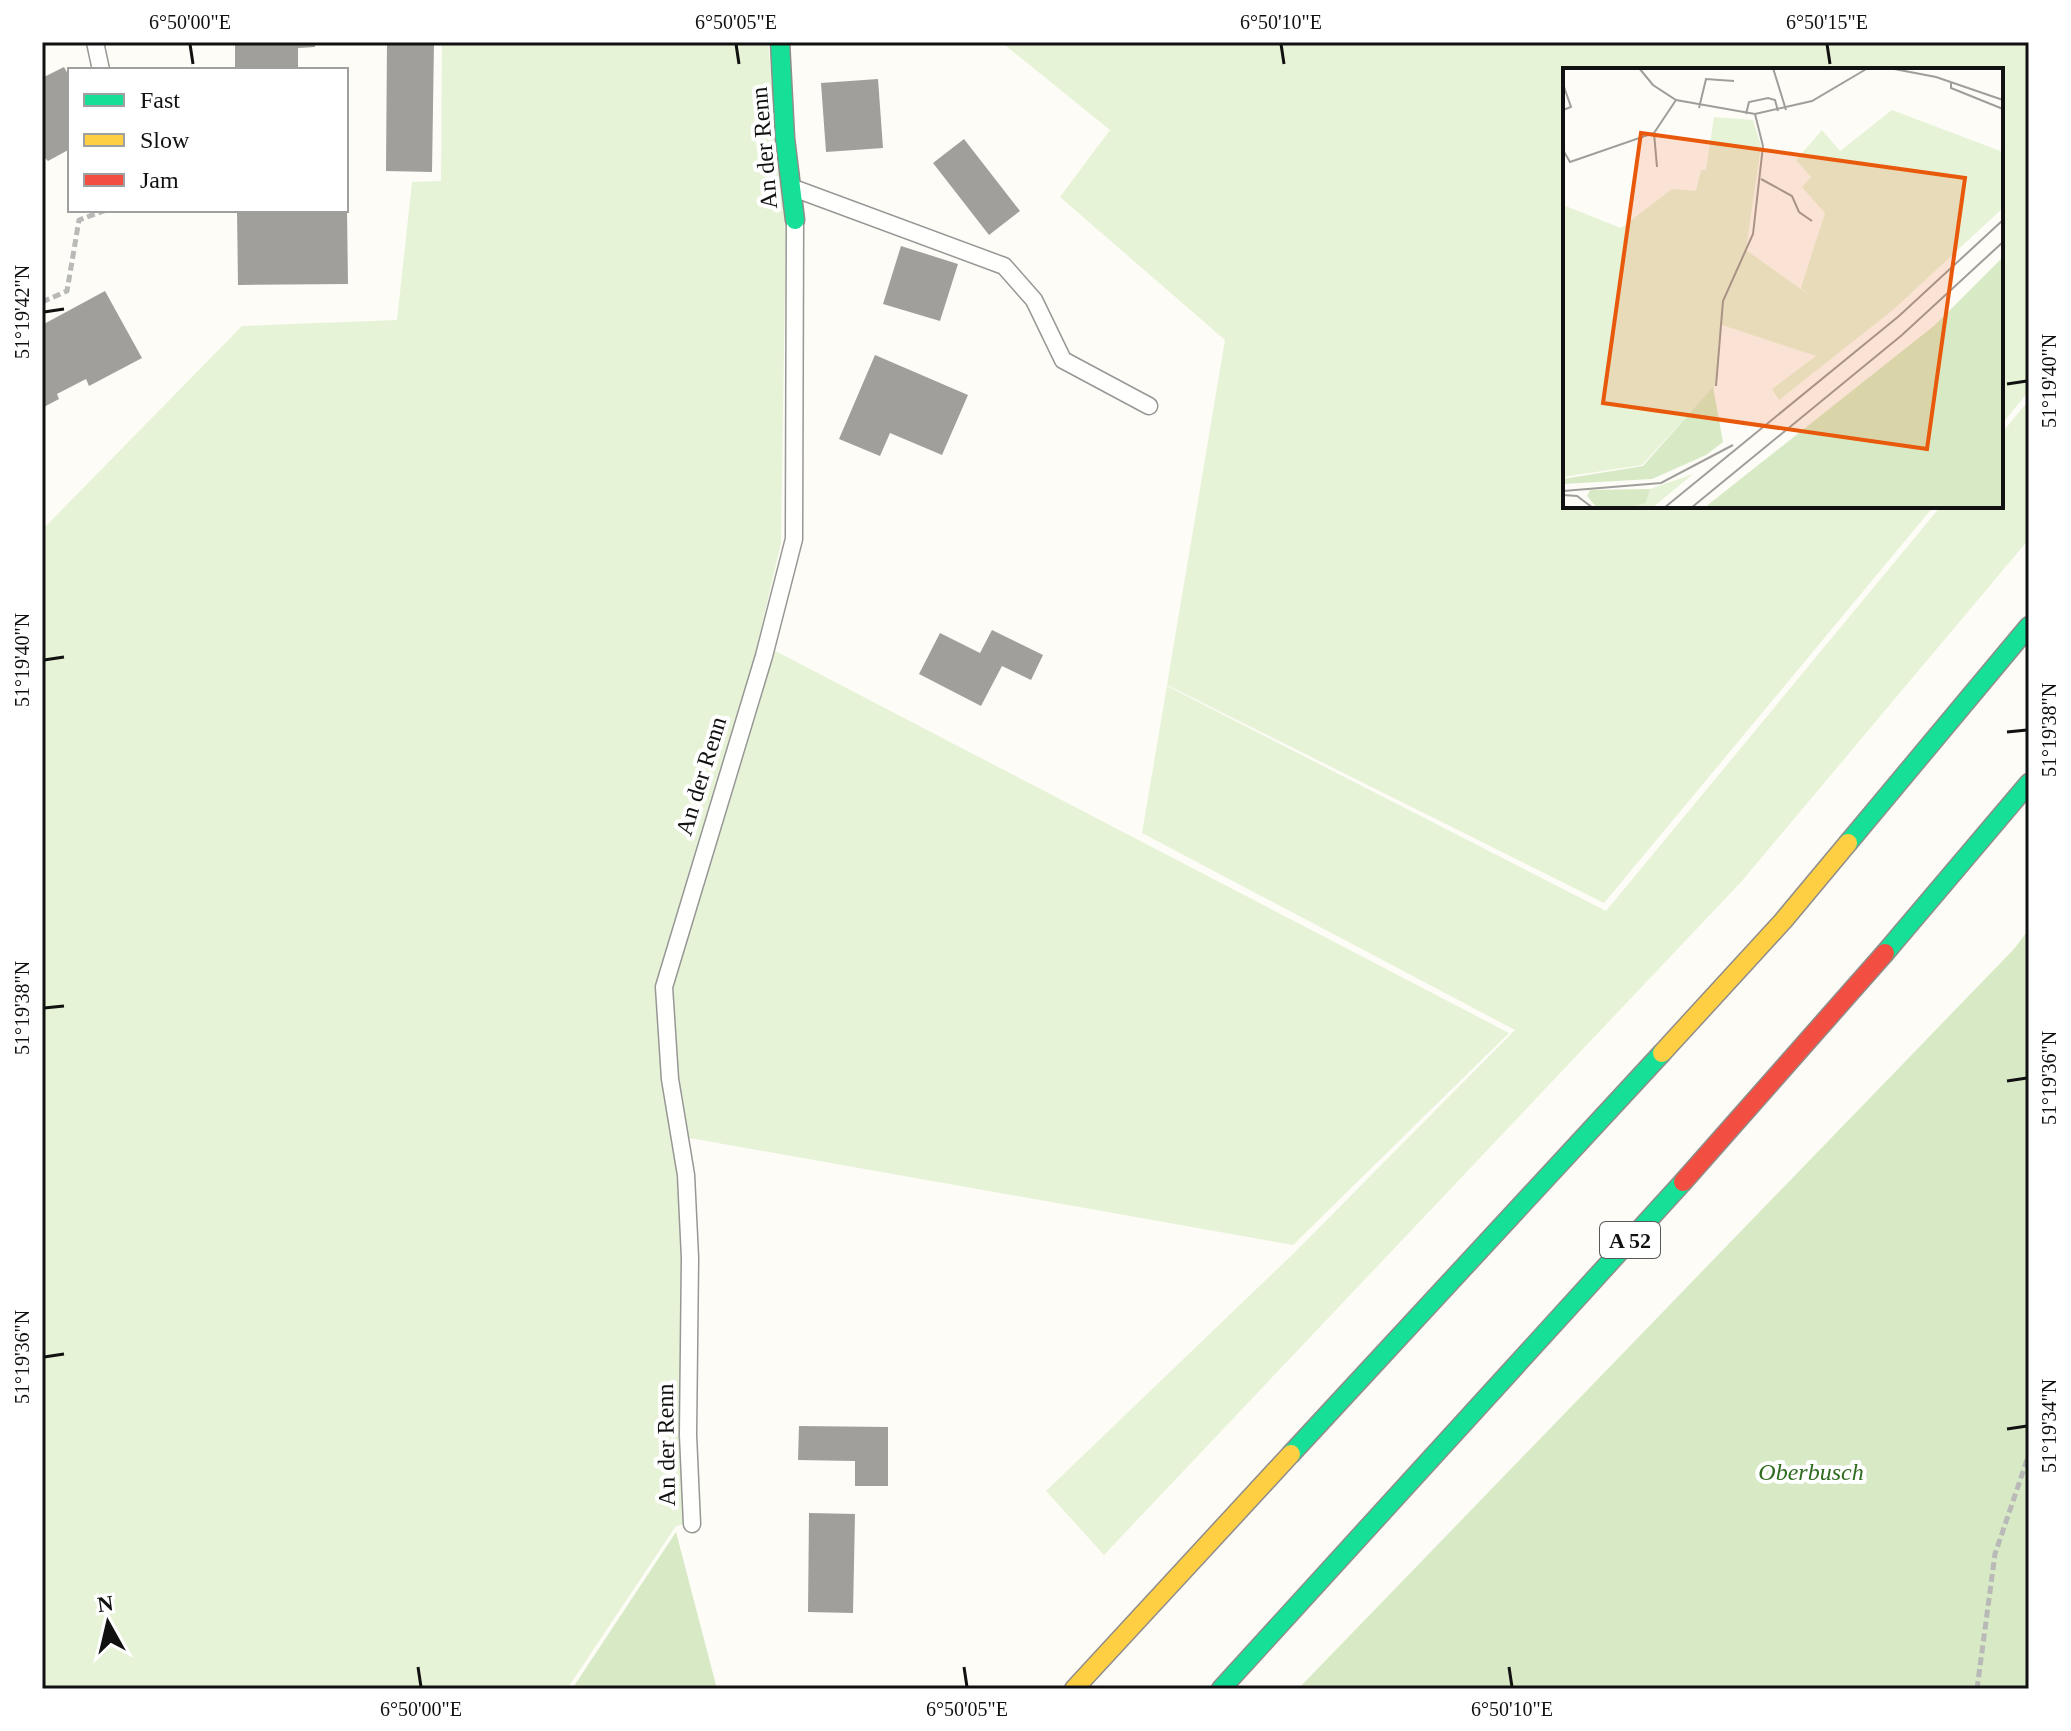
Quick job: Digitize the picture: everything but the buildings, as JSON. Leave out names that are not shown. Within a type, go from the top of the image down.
[{"type":"main road","name":"An der Renn","points":[[780,42],[795,220]]},
{"type":"main road","points":[[1074,1689],[1783,921],[2029,626]]},
{"type":"main road","name":"A 52","points":[[1221,1689],[1814,1038],[2029,783]]},
{"type":"main road","points":[[1065,1689],[1115,1645]]},
{"type":"lane","points":[[95,42],[101,68]]},
{"type":"lane","points":[[791,187],[1004,266],[1034,300],[1063,360],[1149,406]]},
{"type":"lane","name":"An der Renn","points":[[692,1524],[688,1435],[690,1258],[686,1189],[670,1079],[664,987],[686,903],[764,656],[794,539],[795,220]]},
{"type":"path","points":[[42,302],[67,291],[79,220],[101,212]]},
{"type":"path","points":[[1977,1689],[1995,1554],[2029,1454]]},
{"type":"green space","points":[[442,42],[768,42],[786,221],[781,543],[758,642],[1509,1033],[1293,1245],[673,1135],[684,1267],[679,1437],[687,1524],[676,1526],[567,1689],[42,1689],[42,530],[242,326],[397,320],[412,182],[441,181]]},
{"type":"green space","points":[[1001,42],[2029,42],[2029,391],[2003,423],[2003,68],[1563,68],[1563,508],[1932,508],[1604,903],[1167,685],[1225,340],[1060,197],[1110,130]]},
{"type":"green space","points":[[2029,400],[2029,539],[1741,882],[1104,1555],[1046,1491],[1295,1252],[1515,1030],[1142,833],[1167,686],[1606,911],[1939,508],[2003,508],[2003,432]]},
{"type":"green space","name":"Oberbusch","points":[[2029,929],[2029,1689],[1298,1689],[2014,949]]},
{"type":"green space","points":[[676,1532],[717,1689],[572,1689]]},
{"type":"traffic: fast","points":[[780,42],[785,138],[795,220]]},
{"type":"traffic: fast","points":[[1848,843],[2029,626]]},
{"type":"traffic: fast","points":[[1885,953],[2029,783]]},
{"type":"traffic: fast","points":[[1291,1454],[1662,1053]]},
{"type":"traffic: fast","points":[[1221,1689],[1683,1182]]},
{"type":"traffic: slow","points":[[1662,1053],[1783,921],[1848,843]]},
{"type":"traffic: slow","points":[[1074,1689],[1291,1454]]},
{"type":"traffic: jam","points":[[1683,1182],[1885,953]]}]
